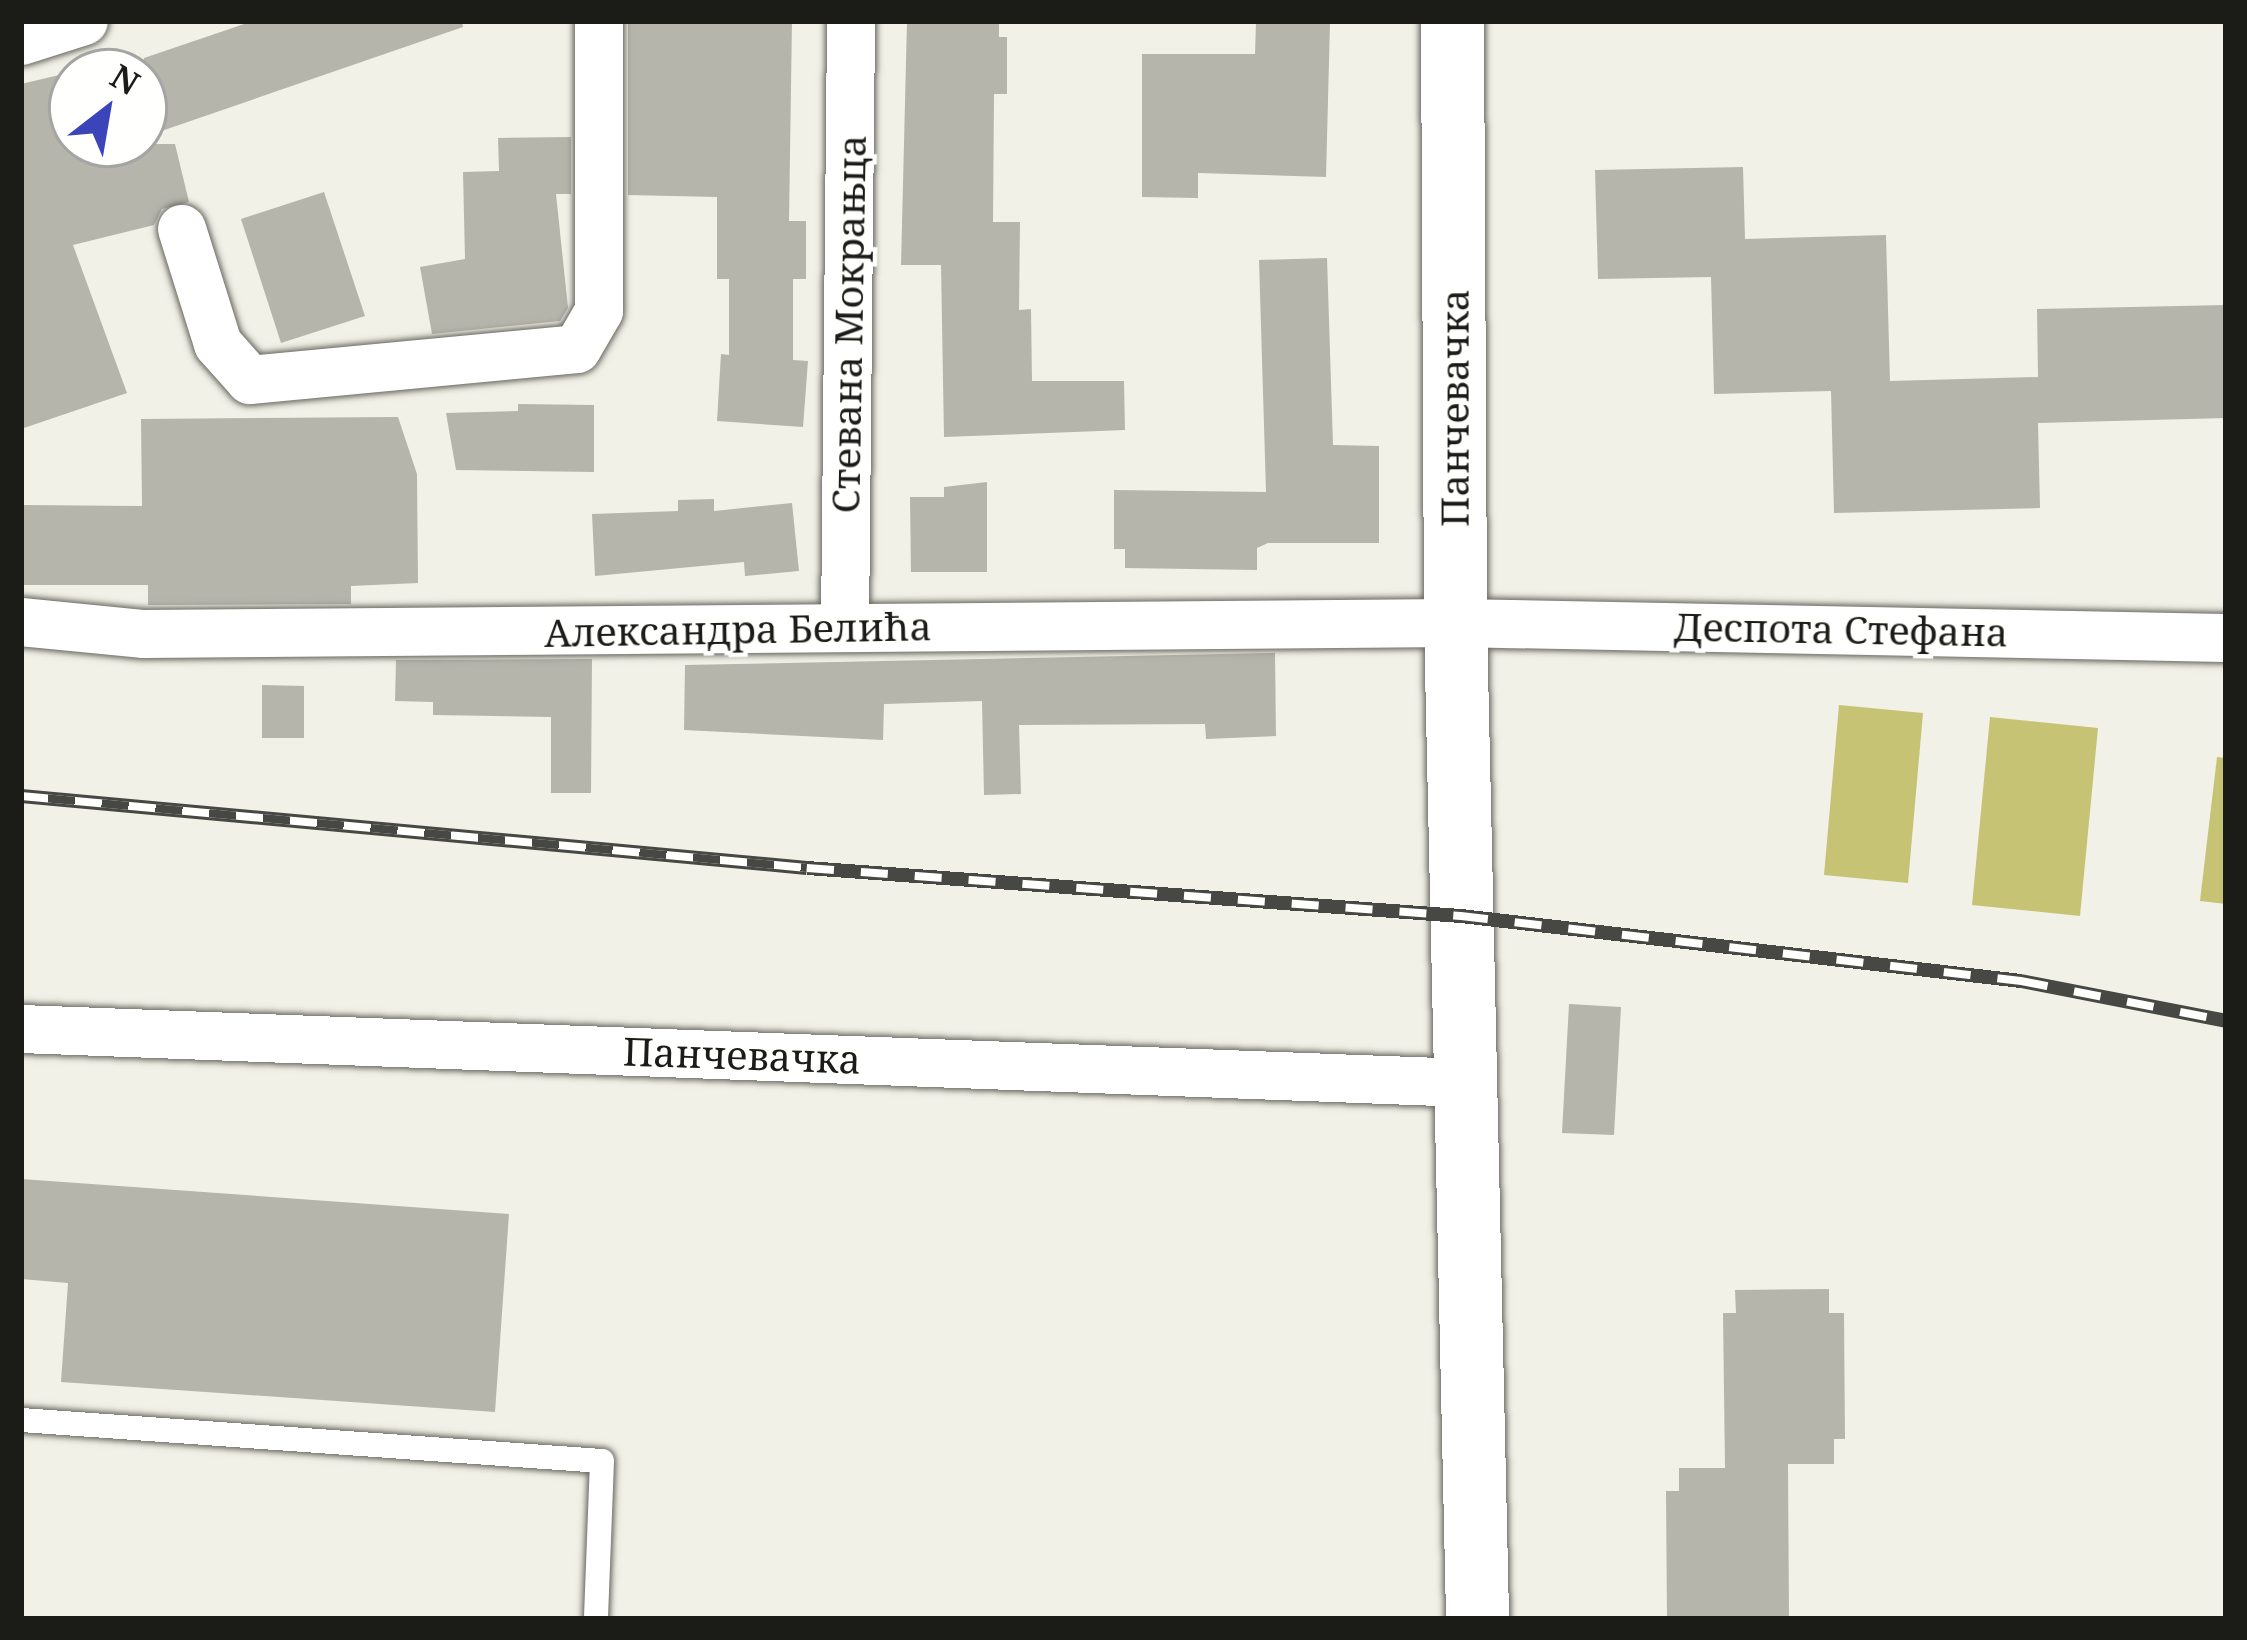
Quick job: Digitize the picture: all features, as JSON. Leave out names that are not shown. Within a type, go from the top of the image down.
[{"type":"street","points":[[21,41],[83,21]]},
{"type":"street","points":[[182,229],[218,344],[250,380],[578,350],[599,310],[599,21]]},
{"type":"street","name":"Стевана Мокрањца","points":[[845,628],[851,21]]},
{"type":"street","name":"Панчевачка","points":[[1452,21],[1455,623],[1477,1619]]},
{"type":"street","name":"Александра Белића","points":[[21,622],[144,634],[1455,623]]},
{"type":"street","name":"Деспота Стефана","points":[[1455,623],[2226,638]]},
{"type":"street","name":"Панчевачка","points":[[21,1029],[1463,1084]]},
{"type":"lane","points":[[21,1420],[602,1461],[596,1619]]},
{"type":"shaded area","points":[[1839,705],[1923,713],[1908,883],[1824,875]]},
{"type":"shaded area","points":[[1990,717],[2098,728],[2080,916],[1972,905]]},
{"type":"shaded area","points":[[2217,757],[2226,758],[2226,904],[2200,901]]},
{"type":"building","points":[[253,21],[462,21],[463,27],[168,129],[168,50]]},
{"type":"building","points":[[628,21],[792,21],[789,221],[806,221],[806,279],[793,279],[793,360],[808,361],[803,427],[717,421],[721,354],[729,355],[729,279],[717,279],[717,197],[628,195]]},
{"type":"building","points":[[907,21],[999,21],[999,37],[1007,37],[1007,94],[994,94],[993,222],[1020,222],[1019,310],[1031,309],[1032,381],[1124,381],[1125,430],[944,437],[941,265],[901,265]]},
{"type":"building","points":[[1256,21],[1330,23],[1326,177],[1198,173],[1198,198],[1142,197],[1142,54],[1255,54]]},
{"type":"building","points":[[48,78],[48,168],[168,168],[168,144],[175,144],[189,202],[162,209],[154,225],[73,245],[127,393],[21,429],[21,84]]},
{"type":"building","points":[[571,137],[571,194],[556,194],[568,308],[560,321],[432,334],[420,267],[465,259],[463,172],[499,171],[498,138]]},
{"type":"building","points":[[1743,167],[1745,239],[1886,235],[1890,381],[2038,377],[2037,309],[2226,305],[2226,418],[2038,423],[2040,508],[1834,513],[1831,391],[1714,394],[1711,277],[1598,279],[1595,170]]},
{"type":"building","points":[[324,192],[365,316],[281,343],[241,219]]},
{"type":"building","points":[[1327,258],[1333,445],[1379,446],[1379,543],[1268,543],[1257,548],[1257,570],[1125,568],[1125,549],[1114,549],[1114,490],[1266,492],[1259,260]]},
{"type":"building","points":[[518,404],[594,405],[594,472],[456,470],[446,413],[518,411]]},
{"type":"building","points":[[398,417],[417,474],[418,583],[351,586],[351,604],[148,605],[148,585],[21,585],[21,505],[142,506],[141,419]]},
{"type":"building","points":[[987,482],[987,572],[911,572],[910,497],[944,497],[944,487]]},
{"type":"building","points":[[714,499],[714,511],[792,503],[799,571],[745,576],[744,562],[595,576],[592,514],[678,511],[678,500]]},
{"type":"building","points":[[1275,653],[1276,736],[1206,739],[1205,724],[1019,725],[1021,794],[984,795],[982,701],[884,704],[883,740],[684,730],[685,665]]},
{"type":"building","points":[[592,659],[591,793],[551,793],[551,717],[433,715],[433,702],[395,701],[396,660]]},
{"type":"building","points":[[262,685],[304,686],[304,738],[262,738]]},
{"type":"building","points":[[1569,1004],[1621,1007],[1614,1135],[1562,1133]]},
{"type":"building","points":[[21,1179],[509,1214],[495,1412],[61,1382],[68,1283],[21,1279]]},
{"type":"building","points":[[1829,1289],[1829,1313],[1844,1313],[1845,1439],[1834,1439],[1834,1464],[1788,1464],[1789,1617],[1667,1618],[1666,1491],[1679,1491],[1679,1468],[1725,1468],[1723,1313],[1736,1313],[1735,1290]]},
{"type":"railway","points":[[21,796],[807,868],[1461,916],[2021,981],[2226,1021]]}]
